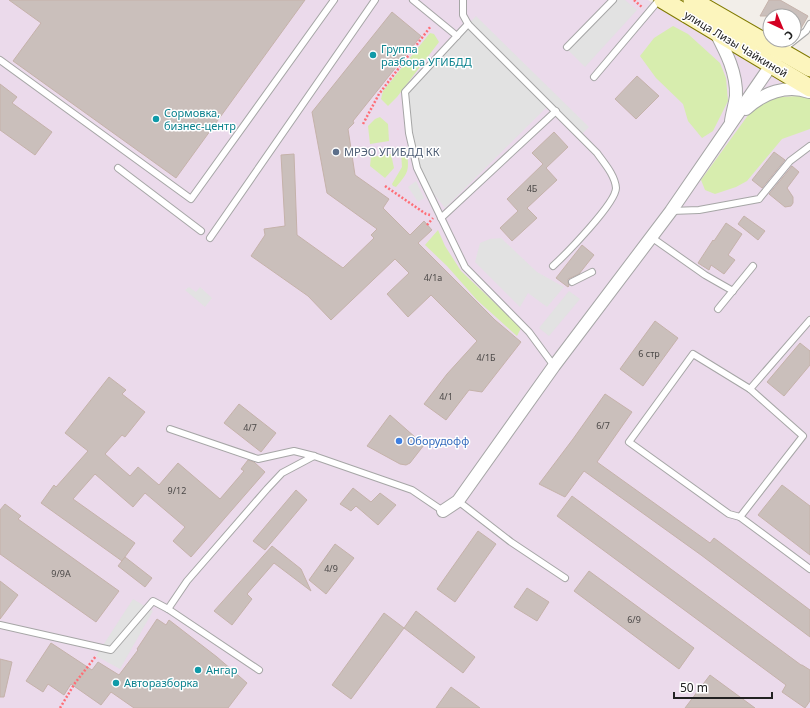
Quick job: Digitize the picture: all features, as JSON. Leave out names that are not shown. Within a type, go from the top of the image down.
[{"type":"main road","name":"улица Лизы Чайкиной","points":[[663,0],[810,88]]},
{"type":"main road","name":"улица Лизы Чайкиной","points":[[692,0],[810,68]]},
{"type":"street","points":[[716,32],[729,59],[734,76],[736,96],[729,128]]},
{"type":"street","points":[[443,511],[458,501],[554,366],[671,211],[781,50]]},
{"type":"street","points":[[729,128],[747,107],[762,96],[778,91],[799,88],[810,92]]},
{"type":"lane","points":[[0,60],[191,200],[334,0]]},
{"type":"lane","points":[[210,238],[375,0]]},
{"type":"lane","points":[[413,0],[457,36]]},
{"type":"lane","points":[[463,0],[463,15],[468,24],[597,153],[613,177],[616,188],[613,198],[579,241],[553,266]]},
{"type":"lane","points":[[567,47],[613,0]]},
{"type":"lane","points":[[594,77],[659,0]]},
{"type":"lane","points":[[468,24],[405,92],[409,133],[417,168],[465,267],[529,332],[554,366]]},
{"type":"lane","points":[[781,50],[806,31],[810,24]]},
{"type":"lane","points":[[441,218],[556,111]]},
{"type":"lane","points":[[671,211],[699,210],[759,199],[790,161],[810,146]]},
{"type":"lane","points":[[118,168],[201,231]]},
{"type":"lane","points":[[650,237],[705,275],[733,291]]},
{"type":"lane","points":[[718,309],[753,266]]},
{"type":"lane","points":[[572,282],[592,272]]},
{"type":"lane","points":[[750,389],[810,320]]},
{"type":"lane","points":[[740,517],[802,436],[750,389],[693,354],[629,442],[728,514],[740,517],[810,569]]},
{"type":"lane","points":[[170,429],[258,459],[294,452],[314,456],[412,490],[443,511]]},
{"type":"lane","points":[[168,609],[187,581],[267,488],[282,473],[314,456]]},
{"type":"lane","points":[[458,501],[511,542],[565,578]]},
{"type":"lane","points":[[0,625],[111,650],[153,601],[168,609],[259,670]]},
{"type":"path","points":[[363,124],[378,94],[437,19]]},
{"type":"path","points":[[385,186],[426,214],[441,218]]},
{"type":"path","points":[[60,708],[75,683],[96,656]]},
{"type":"shaded area","points":[[0,0],[648,0],[810,96],[810,708],[0,708]]},
{"type":"shaded area","points":[[616,0],[625,0],[637,10],[585,67],[567,49]]},
{"type":"shaded area","points":[[476,16],[589,127],[582,134],[551,103],[445,208],[430,189],[419,167],[405,92]]},
{"type":"shaded area","points":[[416,181],[424,198],[418,202],[408,187]]},
{"type":"shaded area","points":[[501,238],[537,272],[564,287],[547,307],[528,293],[520,307],[475,262],[480,243],[490,239]]},
{"type":"shaded area","points":[[189,287],[196,292],[200,287],[212,298],[205,307],[185,290]]},
{"type":"shaded area","points":[[569,291],[580,299],[549,336],[539,328]]},
{"type":"shaded area","points":[[133,599],[153,611],[120,669],[96,656]]},
{"type":"green space","points":[[673,26],[688,34],[720,63],[726,78],[728,101],[713,131],[702,138],[688,121],[683,104],[656,78],[640,56],[654,38]]},
{"type":"green space","points":[[430,33],[434,34],[439,42],[397,97],[388,106],[381,99],[383,91]]},
{"type":"green space","points":[[799,96],[810,98],[810,129],[782,139],[747,181],[736,187],[715,194],[705,190],[701,180],[754,107],[768,99]]},
{"type":"green space","points":[[380,117],[388,124],[389,141],[370,144],[368,126],[375,119]]},
{"type":"green space","points":[[406,149],[408,163],[407,171],[396,187],[392,184],[402,167],[401,152]]},
{"type":"green space","points":[[391,154],[394,168],[385,178],[370,166],[371,157]]},
{"type":"green space","points":[[438,230],[445,246],[461,271],[521,328],[517,336],[477,300],[447,266],[425,245]]},
{"type":"building","name":"Сормовка, бизнес-центр","points":[[9,0],[305,0],[176,178],[13,61],[41,23]]},
{"type":"building","points":[[769,0],[780,0],[794,8],[764,8]]},
{"type":"building","points":[[392,12],[421,36],[348,129],[355,175],[389,199],[383,208],[410,235],[424,221],[432,230],[418,243],[495,320],[521,342],[482,392],[469,390],[446,420],[424,404],[447,374],[477,341],[431,295],[408,317],[387,294],[409,273],[395,259],[331,320],[308,296],[251,256],[265,235],[264,229],[285,226],[281,155],[294,154],[297,235],[343,268],[374,238],[371,235],[377,229],[327,193],[312,112]]},
{"type":"building","points":[[802,13],[808,16],[802,26]]},
{"type":"building","points":[[637,76],[659,96],[636,119],[615,99]]},
{"type":"building","points":[[0,84],[17,97],[12,103],[52,132],[35,155],[0,130]]},
{"type":"building","points":[[554,132],[568,147],[546,168],[557,180],[527,208],[537,218],[512,241],[500,228],[518,211],[507,199],[543,164],[532,153]]},
{"type":"building","points":[[774,152],[785,160],[762,188],[752,180]]},
{"type":"building","points":[[792,166],[799,172],[787,188],[793,197],[793,203],[791,206],[785,207],[769,194]]},
{"type":"building","points":[[744,216],[765,231],[758,240],[738,224]]},
{"type":"building","points":[[726,223],[742,234],[728,255],[735,260],[724,274],[711,265],[709,270],[698,263]]},
{"type":"building","points":[[582,245],[594,255],[579,274],[568,279],[568,287],[556,278]]},
{"type":"building","points":[[655,321],[678,338],[643,386],[620,369]]},
{"type":"building","points":[[800,343],[810,351],[810,365],[784,396],[767,382]]},
{"type":"building","points":[[109,377],[126,390],[122,394],[145,412],[125,437],[122,435],[105,454],[130,476],[138,467],[159,485],[178,463],[220,499],[244,471],[241,469],[248,460],[254,462],[265,472],[191,557],[173,541],[185,527],[145,493],[133,507],[95,474],[73,499],[135,543],[122,561],[41,503],[54,485],[56,487],[88,451],[65,433]]},
{"type":"building","points":[[605,394],[632,412],[597,462],[710,543],[714,538],[810,610],[810,637],[701,555],[584,471],[565,497],[539,484]]},
{"type":"building","points":[[239,404],[276,433],[261,452],[224,423]]},
{"type":"building","points":[[390,415],[424,445],[410,463],[406,465],[400,464],[367,446]]},
{"type":"building","points":[[782,485],[810,506],[810,555],[758,515]]},
{"type":"building","points":[[353,488],[371,502],[380,493],[396,505],[378,525],[356,506],[351,511],[340,504]]},
{"type":"building","points":[[296,490],[307,500],[265,550],[253,541]]},
{"type":"building","points":[[572,496],[801,665],[810,670],[810,701],[805,708],[782,692],[786,685],[557,516]]},
{"type":"building","points":[[5,504],[21,516],[18,519],[119,591],[96,622],[0,554],[0,510]]},
{"type":"building","points":[[478,531],[496,544],[455,602],[437,589]]},
{"type":"building","points":[[335,544],[354,558],[326,594],[309,580]]},
{"type":"building","points":[[272,546],[301,569],[311,591],[274,563],[247,594],[252,599],[232,625],[214,611]]},
{"type":"building","points":[[125,557],[152,578],[145,587],[118,566]]},
{"type":"building","points":[[589,571],[694,648],[679,669],[574,591]]},
{"type":"building","points":[[0,581],[18,595],[0,619]]},
{"type":"building","points":[[527,588],[549,602],[537,621],[514,607]]},
{"type":"building","points":[[416,611],[475,657],[463,673],[404,628]]},
{"type":"building","points":[[384,613],[404,628],[351,699],[332,685]]},
{"type":"building","points":[[157,619],[166,625],[169,620],[217,657],[247,683],[228,708],[134,708],[111,692],[101,705],[71,684],[64,695],[48,684],[43,692],[26,681],[51,643],[92,670],[98,662],[119,675],[138,650],[137,649]]},
{"type":"building","points":[[0,659],[12,662],[4,697],[0,697]]},
{"type":"building","points":[[710,675],[755,708],[685,708]]},
{"type":"building","points":[[451,687],[480,708],[436,708]]},
{"type":"place","name":"Группа разбора УГИБДД","points":[[373,55]]},
{"type":"place","name":"Сормовка, бизнес-центр","points":[[156,119]]},
{"type":"place","name":"МРЭО УГИБДД КК","points":[[336,152]]},
{"type":"place","name":"Оборудофф","points":[[399,441]]},
{"type":"place","name":"Ангар","points":[[198,670]]},
{"type":"place","name":"Авторазборка","points":[[116,683]]}]
